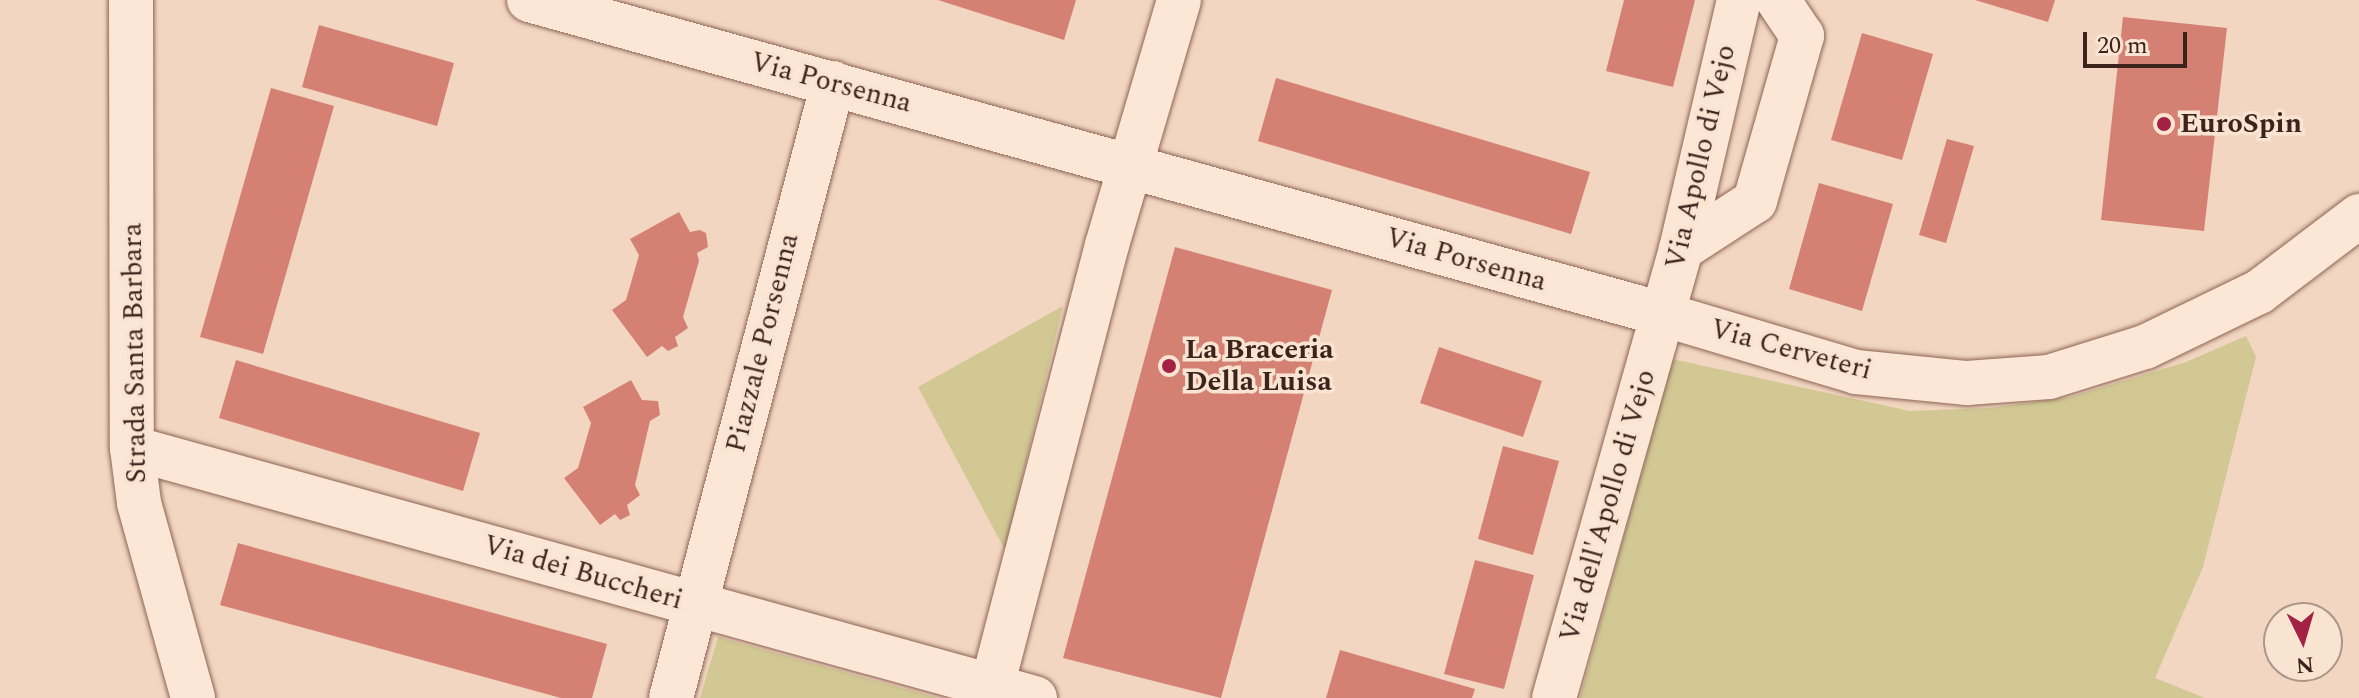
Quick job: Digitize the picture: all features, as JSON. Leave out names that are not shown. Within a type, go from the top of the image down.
[{"type":"street","name":"Strada Santa Barbara","points":[[131,0],[132,448],[139,503],[193,698]]},
{"type":"street","points":[[991,692],[1107,245],[1179,0]]},
{"type":"street","name":"Via Apollo di Vejo","points":[[1662,314],[1681,249],[1739,0]]},
{"type":"street","points":[[1681,249],[1755,201],[1802,36],[1778,0]]},
{"type":"street","name":"Via Porsenna","points":[[557,4],[1662,314]]},
{"type":"street","name":"Piazzale Porsenna","points":[[671,698],[833,83]]},
{"type":"street","name":"Via Cerveteri","points":[[1662,314],[1856,372],[1967,383],[2049,377],[2145,347],[2259,292],[2359,216]]},
{"type":"street","name":"Via dell'Apollo di Vejo","points":[[1554,698],[1662,314]]},
{"type":"street","name":"Via dei Buccheri","points":[[132,448],[694,604],[991,692],[1035,698]]},
{"type":"shaded area","points":[[1063,306],[1005,550],[918,387]]},
{"type":"shaded area","points":[[2246,336],[2256,357],[2203,567],[2155,678],[2205,698],[1580,698],[1672,359],[1910,411],[1989,408],[2070,397],[2186,362]]},
{"type":"shaded area","points":[[718,637],[938,698],[700,698]]},
{"type":"building","points":[[938,0],[1076,0],[1064,40]]},
{"type":"building","points":[[1624,0],[1695,0],[1673,87],[1606,71]]},
{"type":"building","points":[[1975,0],[2055,0],[2048,22]]},
{"type":"building","name":"EuroSpin","points":[[2123,17],[2227,28],[2204,231],[2101,220]]},
{"type":"building","points":[[319,25],[454,63],[437,126],[302,87]]},
{"type":"building","points":[[1862,33],[1933,54],[1902,160],[1831,140]]},
{"type":"building","points":[[1276,78],[1590,172],[1571,234],[1258,141]]},
{"type":"building","points":[[271,88],[334,106],[263,354],[200,337]]},
{"type":"building","points":[[1947,139],[1974,146],[1946,243],[1919,235]]},
{"type":"building","points":[[1819,183],[1893,204],[1862,311],[1789,289]]},
{"type":"building","points":[[679,212],[690,232],[700,230],[706,233],[708,247],[697,253],[699,261],[683,317],[688,328],[675,337],[678,346],[668,351],[662,346],[647,357],[612,310],[626,300],[639,255],[630,239]]},
{"type":"building","points":[[1175,247],[1332,290],[1221,698],[1063,658]]},
{"type":"building","points":[[1439,347],[1542,381],[1523,437],[1420,403]]},
{"type":"building","points":[[236,360],[480,433],[463,491],[219,418]]},
{"type":"building","points":[[631,380],[642,400],[658,401],[660,415],[650,421],[635,485],[640,495],[627,505],[630,515],[620,520],[615,514],[600,525],[564,478],[578,468],[591,423],[583,407]]},
{"type":"building","points":[[1503,446],[1559,461],[1533,555],[1478,539]]},
{"type":"building","points":[[238,543],[607,644],[592,698],[561,698],[220,605]]},
{"type":"building","points":[[1475,560],[1534,575],[1504,689],[1444,674]]},
{"type":"building","points":[[1340,650],[1475,689],[1472,698],[1326,698]]},
{"type":"place","name":"EuroSpin","points":[[2164,124]]},
{"type":"place","name":"La Braceria Della Luisa","points":[[1169,366]]}]
